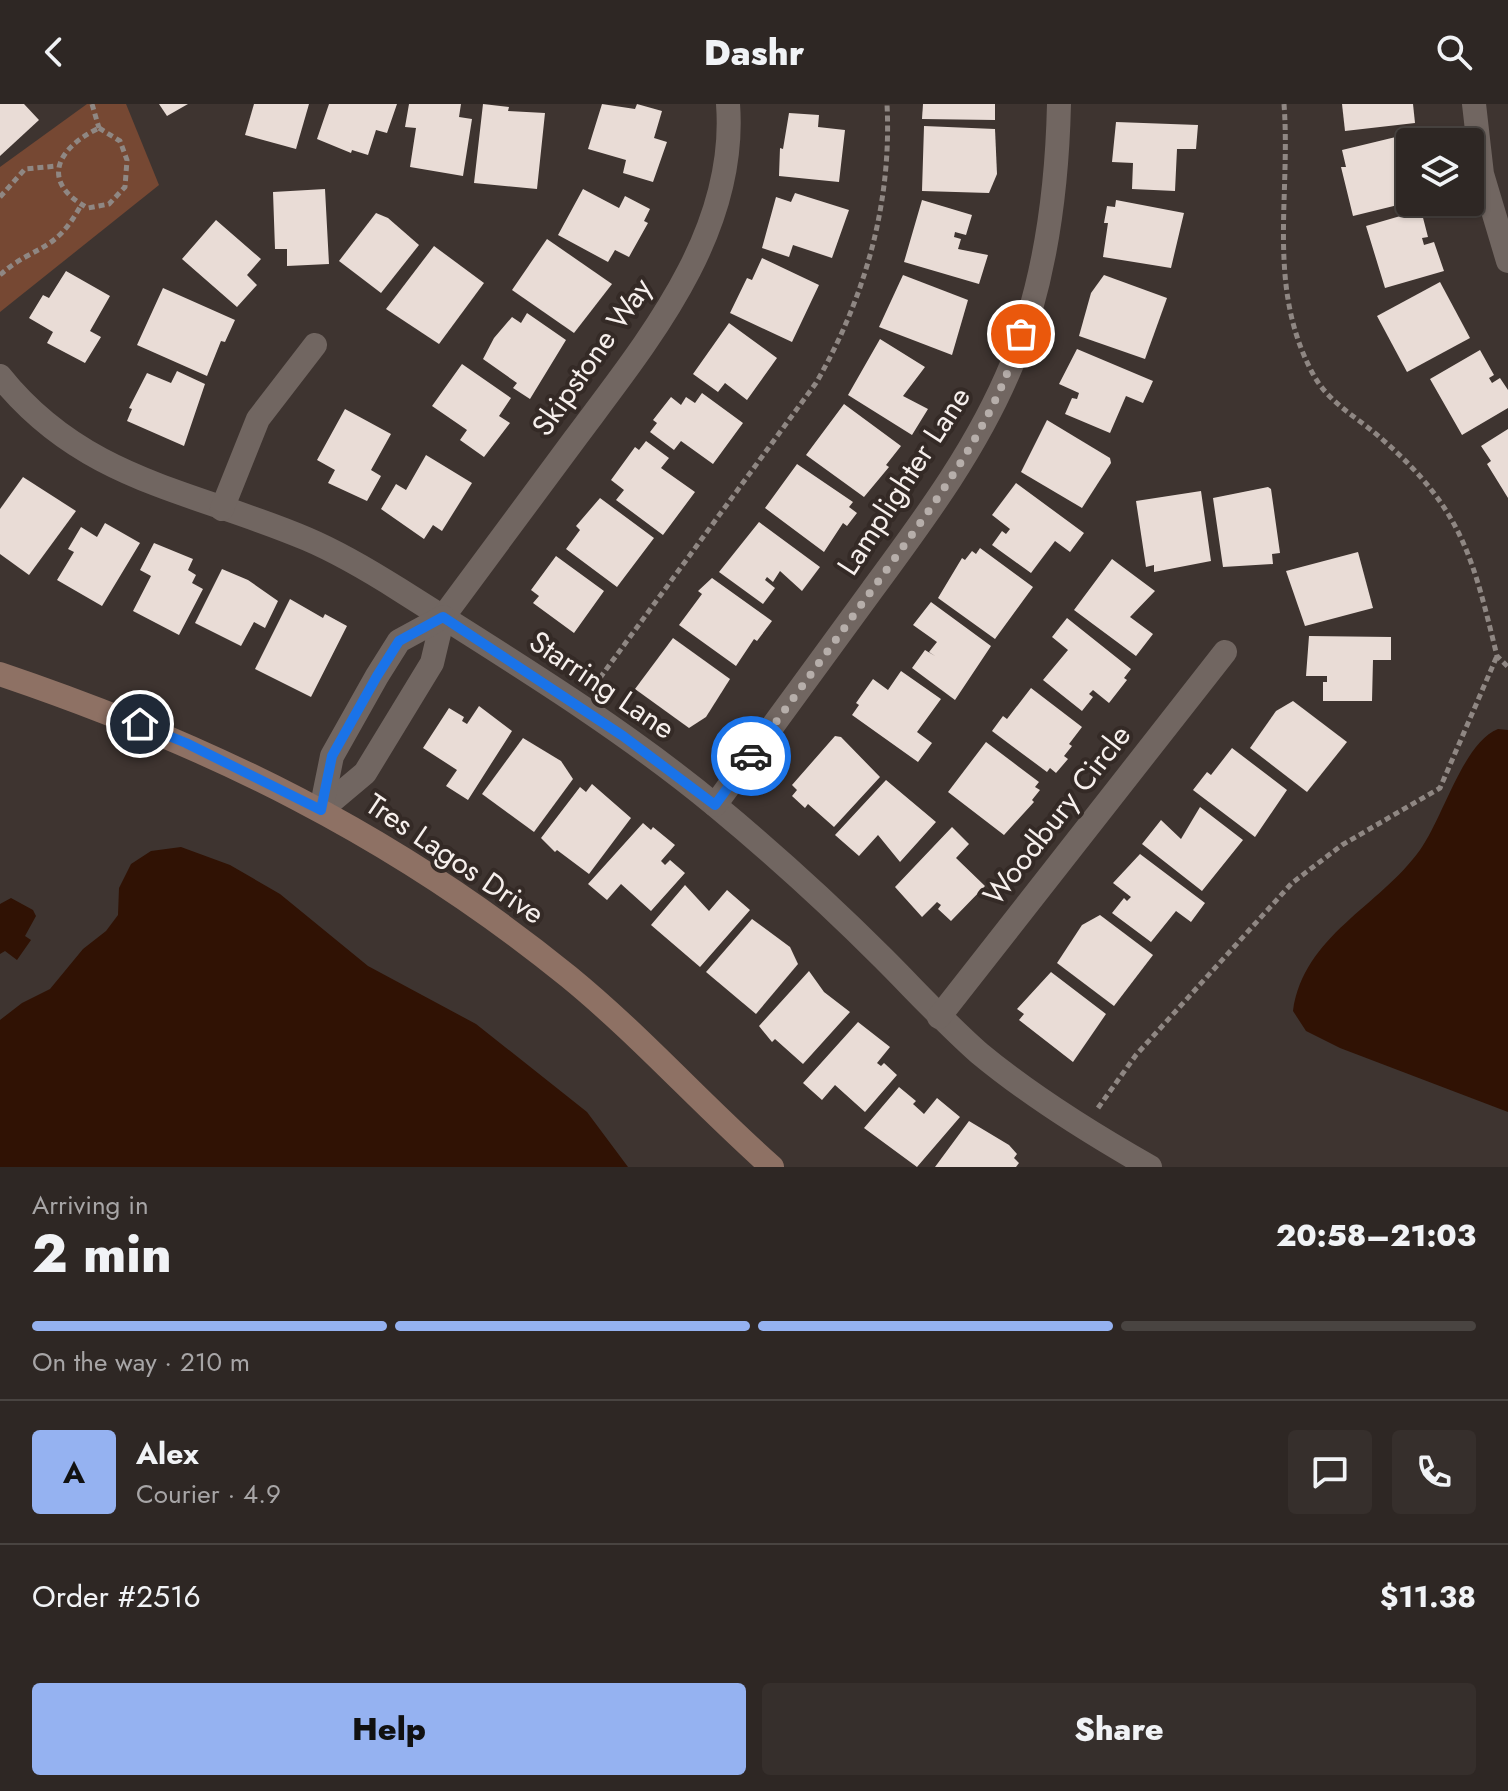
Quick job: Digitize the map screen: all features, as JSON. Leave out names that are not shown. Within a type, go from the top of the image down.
[{"type":"street","name":"Skipstone Way","points":[[321,810],[365,773],[432,663],[443,617],[659,326],[710,223],[723,171],[728,104]]},
{"type":"street","name":"Lamplighter Lane","points":[[715,805],[927,515],[979,436],[1013,363],[1039,277],[1055,192],[1059,104]]},
{"type":"street","points":[[1474,104],[1482,174],[1508,261]]},
{"type":"street","points":[[222,509],[258,419],[315,345]]},
{"type":"street","name":"Starring Lane","points":[[0,376],[19,399],[59,435],[94,457],[151,485],[331,550],[443,617],[579,706],[715,805],[810,887],[939,1017],[1034,1095],[1084,1129],[1150,1167]]},
{"type":"street","name":"Skipstone Way","points":[[321,810],[332,756],[399,641],[443,617]]},
{"type":"street","name":"Woodbury Circle","points":[[939,1017],[1225,652]]},
{"type":"street","name":"Tres Lagos Drive","points":[[0,674],[186,743],[321,810],[440,881],[557,968],[635,1033],[772,1167]]},
{"type":"path","points":[[92,104],[99,128],[120,141],[127,160],[125,187],[109,204],[88,208],[68,197],[59,181],[57,166],[67,149],[99,128]]},
{"type":"path","points":[[579,706],[816,383],[842,338],[867,271],[883,199],[887,104]]},
{"type":"path","points":[[1284,104],[1281,241],[1284,284],[1292,324],[1313,375],[1336,404],[1382,438],[1422,477],[1456,522],[1472,558],[1497,656],[1508,667]]},
{"type":"path","points":[[0,197],[25,169],[57,166]]},
{"type":"path","points":[[0,275],[12,265],[44,250],[68,230],[81,205]]},
{"type":"path","points":[[1084,1129],[1136,1055],[1292,883],[1342,845],[1440,788],[1497,656]]},
{"type":"shaded area","points":[[87,104],[126,104],[159,185],[0,312],[0,167]]},
{"type":"shaded area","points":[[1498,729],[1508,730],[1508,1112],[1340,1048],[1306,1031],[1293,1011],[1300,985],[1312,962],[1345,923],[1384,889],[1420,850],[1464,764],[1474,749]]},
{"type":"shaded area","points":[[181,847],[230,865],[280,894],[368,966],[476,1024],[587,1112],[628,1167],[0,1167],[0,1020],[22,1003],[50,989],[83,949],[106,931],[118,915],[119,888],[131,864],[151,851]]},
{"type":"shaded area","points":[[11,898],[33,910],[36,916],[25,936],[31,940],[17,960],[5,951],[0,954],[0,904]]},
{"type":"building","points":[[0,104],[24,104],[39,120],[0,156]]},
{"type":"building","points":[[159,104],[188,104],[167,116]]},
{"type":"building","points":[[254,104],[309,104],[296,149],[245,135]]},
{"type":"building","points":[[329,104],[397,104],[387,133],[376,130],[368,155],[352,150],[351,153],[317,139]]},
{"type":"building","points":[[409,104],[461,104],[459,117],[472,119],[463,176],[410,167],[416,128],[405,127]]},
{"type":"building","points":[[483,104],[509,107],[508,111],[545,113],[537,189],[474,183]]},
{"type":"building","points":[[602,104],[635,109],[637,104],[662,111],[654,138],[667,142],[653,182],[623,173],[626,160],[588,149]]},
{"type":"building","points":[[923,104],[995,104],[995,120],[922,119]]},
{"type":"building","points":[[1342,104],[1413,104],[1415,123],[1345,131]]},
{"type":"building","points":[[789,113],[819,115],[818,127],[845,130],[839,182],[779,176],[780,148],[783,149]]},
{"type":"building","points":[[1116,122],[1198,125],[1196,149],[1177,149],[1175,191],[1132,189],[1133,163],[1112,162]]},
{"type":"building","points":[[924,126],[995,129],[997,174],[989,193],[922,191]]},
{"type":"building","points":[[1396,137],[1396,205],[1353,216],[1341,167],[1346,167],[1342,150]]},
{"type":"building","points":[[325,189],[329,264],[287,266],[287,249],[275,249],[273,192]]},
{"type":"building","points":[[583,189],[619,208],[625,196],[650,209],[644,221],[648,223],[629,257],[615,250],[608,262],[558,235]]},
{"type":"building","points":[[795,193],[849,210],[832,258],[793,245],[789,257],[762,248],[776,197],[791,202]]},
{"type":"building","points":[[922,200],[972,215],[966,235],[955,232],[954,237],[961,239],[958,249],[988,255],[979,284],[904,262]]},
{"type":"building","points":[[1116,200],[1184,213],[1171,268],[1103,257],[1107,206],[1115,207]]},
{"type":"building","points":[[376,213],[388,218],[419,245],[381,293],[339,261]]},
{"type":"building","points":[[1400,216],[1423,216],[1428,237],[1422,238],[1424,245],[1434,242],[1444,271],[1385,288],[1366,226]]},
{"type":"building","points":[[216,220],[261,259],[247,275],[257,285],[237,307],[182,259]]},
{"type":"building","points":[[547,239],[612,284],[574,333],[512,290]]},
{"type":"building","points":[[434,246],[484,283],[439,344],[386,309]]},
{"type":"building","points":[[762,258],[819,285],[792,342],[730,313],[747,278],[752,280]]},
{"type":"building","points":[[66,271],[110,296],[90,331],[101,337],[85,363],[47,343],[53,332],[29,318],[43,295],[49,298]]},
{"type":"building","points":[[903,275],[968,300],[952,355],[879,327]]},
{"type":"building","points":[[1104,275],[1167,298],[1145,359],[1079,336],[1091,293]]},
{"type":"building","points":[[1440,282],[1470,338],[1407,372],[1377,316]]},
{"type":"building","points":[[163,288],[235,320],[225,342],[221,341],[207,376],[137,345]]},
{"type":"building","points":[[527,313],[566,340],[530,399],[513,388],[517,383],[483,359],[494,338],[512,317],[521,323]]},
{"type":"building","points":[[729,323],[777,358],[747,400],[725,383],[718,392],[693,374]]},
{"type":"building","points":[[880,339],[925,367],[903,396],[928,409],[912,435],[848,395]]},
{"type":"building","points":[[1077,349],[1153,381],[1143,403],[1126,396],[1110,433],[1065,414],[1072,398],[1077,399],[1079,393],[1059,384]]},
{"type":"building","points":[[1480,350],[1494,375],[1489,378],[1492,383],[1500,378],[1508,390],[1508,408],[1462,435],[1430,379]]},
{"type":"building","points":[[462,364],[511,398],[499,416],[510,423],[484,457],[460,440],[467,430],[432,406]]},
{"type":"building","points":[[177,371],[205,384],[184,446],[127,421],[132,409],[129,408],[147,373],[171,383]]},
{"type":"building","points":[[702,393],[743,423],[713,464],[681,441],[674,450],[650,432],[657,423],[653,420],[671,397],[681,405],[686,397],[695,403]]},
{"type":"building","points":[[844,404],[901,446],[886,465],[889,467],[864,497],[806,455]]},
{"type":"building","points":[[345,409],[391,434],[371,470],[381,476],[367,501],[328,483],[335,470],[317,460]]},
{"type":"building","points":[[1047,420],[1110,458],[1111,463],[1082,508],[1021,472]]},
{"type":"building","points":[[1508,429],[1508,498],[1487,464],[1491,461],[1481,446]]},
{"type":"building","points":[[646,441],[669,458],[661,468],[695,492],[663,535],[616,500],[624,490],[611,480],[635,447],[639,450]]},
{"type":"building","points":[[426,455],[472,483],[442,531],[433,525],[424,539],[381,509],[396,484],[406,490]]},
{"type":"building","points":[[797,464],[853,502],[849,507],[857,513],[847,526],[843,523],[824,552],[765,508]]},
{"type":"building","points":[[23,477],[76,511],[29,575],[0,554],[0,509]]},
{"type":"building","points":[[1016,483],[1084,533],[1070,552],[1055,541],[1031,573],[992,545],[1002,531],[1006,534],[1010,529],[992,515]]},
{"type":"building","points":[[1268,487],[1271,489],[1280,553],[1272,554],[1273,564],[1223,567],[1213,498]]},
{"type":"building","points":[[1201,491],[1211,561],[1154,572],[1154,565],[1146,567],[1136,501]]},
{"type":"building","points":[[600,498],[654,538],[617,587],[566,549],[580,530],[576,526]]},
{"type":"building","points":[[759,522],[820,567],[802,591],[780,571],[773,582],[767,577],[765,580],[775,588],[763,604],[719,572]]},
{"type":"building","points":[[105,523],[140,543],[102,606],[57,580],[74,552],[68,549],[81,527],[97,537]]},
{"type":"building","points":[[154,543],[193,559],[188,570],[196,575],[192,583],[203,589],[179,635],[133,611],[151,576],[140,570]]},
{"type":"building","points":[[980,548],[1033,587],[995,639],[938,598],[962,558],[965,560],[972,551],[976,554]]},
{"type":"building","points":[[1358,552],[1373,608],[1305,626],[1286,571]]},
{"type":"building","points":[[556,556],[604,591],[574,633],[533,603],[539,596],[531,590]]},
{"type":"building","points":[[1112,559],[1155,591],[1130,617],[1153,634],[1136,656],[1074,610]]},
{"type":"building","points":[[222,569],[248,580],[278,601],[265,628],[254,622],[241,646],[195,623]]},
{"type":"building","points":[[712,578],[772,621],[757,641],[754,639],[736,666],[679,625],[702,594],[698,591]]},
{"type":"building","points":[[290,599],[323,618],[325,614],[347,626],[311,697],[255,669]]},
{"type":"building","points":[[931,602],[991,646],[955,700],[912,668],[925,650],[935,656],[929,652],[937,642],[913,625]]},
{"type":"building","points":[[1067,618],[1131,669],[1124,678],[1127,680],[1109,703],[1093,690],[1089,694],[1093,697],[1082,711],[1043,680],[1068,650],[1052,637]]},
{"type":"building","points":[[1309,636],[1391,637],[1391,660],[1373,660],[1372,701],[1323,701],[1323,682],[1327,682],[1327,676],[1306,676]]},
{"type":"building","points":[[673,638],[730,679],[706,717],[689,728],[635,689]]},
{"type":"building","points":[[901,671],[941,699],[917,732],[932,743],[918,762],[852,715],[859,705],[856,703],[873,679],[888,690]]},
{"type":"building","points":[[1031,688],[1082,727],[1069,744],[1072,746],[1064,756],[1068,759],[1056,773],[1050,768],[1047,772],[992,731],[1003,716],[1007,719]]},
{"type":"building","points":[[1293,701],[1347,742],[1307,792],[1250,748],[1276,711]]},
{"type":"building","points":[[479,706],[512,731],[468,800],[446,786],[457,770],[423,748],[449,708],[464,717],[462,721],[467,724]]},
{"type":"building","points":[[835,736],[841,737],[880,777],[834,827],[808,804],[805,808],[792,796],[797,790],[792,785]]},
{"type":"building","points":[[523,738],[561,761],[573,779],[534,832],[482,794]]},
{"type":"building","points":[[986,742],[1039,782],[1035,787],[1040,790],[1032,800],[1034,802],[1004,835],[948,792]]},
{"type":"building","points":[[1232,748],[1287,790],[1255,837],[1193,790],[1207,772],[1211,775]]},
{"type":"building","points":[[886,780],[936,822],[900,862],[878,835],[859,856],[835,835]]},
{"type":"building","points":[[592,784],[631,818],[589,874],[557,850],[555,852],[541,838],[580,787],[586,792]]},
{"type":"building","points":[[1200,807],[1243,840],[1202,891],[1142,844],[1161,820],[1181,839]]},
{"type":"building","points":[[643,823],[675,845],[661,861],[665,865],[670,860],[685,873],[651,911],[621,884],[607,900],[588,884]]},
{"type":"building","points":[[952,827],[969,844],[956,858],[985,886],[951,921],[938,909],[941,905],[937,902],[922,917],[895,887]]},
{"type":"building","points":[[1140,854],[1205,903],[1191,922],[1176,911],[1151,942],[1112,913],[1124,898],[1127,901],[1131,897],[1113,883]]},
{"type":"building","points":[[685,885],[709,911],[727,890],[750,910],[700,967],[651,925]]},
{"type":"building","points":[[1100,915],[1153,955],[1114,1006],[1057,963],[1082,925]]},
{"type":"building","points":[[752,919],[790,947],[798,964],[756,1014],[706,972]]},
{"type":"building","points":[[809,971],[824,992],[850,1012],[803,1064],[775,1039],[772,1042],[759,1026]]},
{"type":"building","points":[[1051,972],[1106,1014],[1073,1062],[1019,1020],[1024,1014],[1017,1009]]},
{"type":"building","points":[[858,1022],[890,1047],[877,1063],[881,1066],[884,1063],[897,1075],[865,1112],[835,1085],[822,1100],[803,1083]]},
{"type":"building","points":[[899,1087],[916,1101],[913,1104],[924,1114],[937,1098],[960,1117],[917,1167],[864,1128]]},
{"type":"building","points":[[969,1121],[1009,1145],[1017,1154],[1014,1158],[1019,1163],[1016,1167],[935,1167]]},
{"type":"way so far","points":[[751,756],[927,515],[979,436],[1013,363],[1021,334]]},
{"type":"route","points":[[140,724],[186,743],[321,810],[332,756],[399,641],[443,617],[623,736],[715,805],[751,756]]}]
